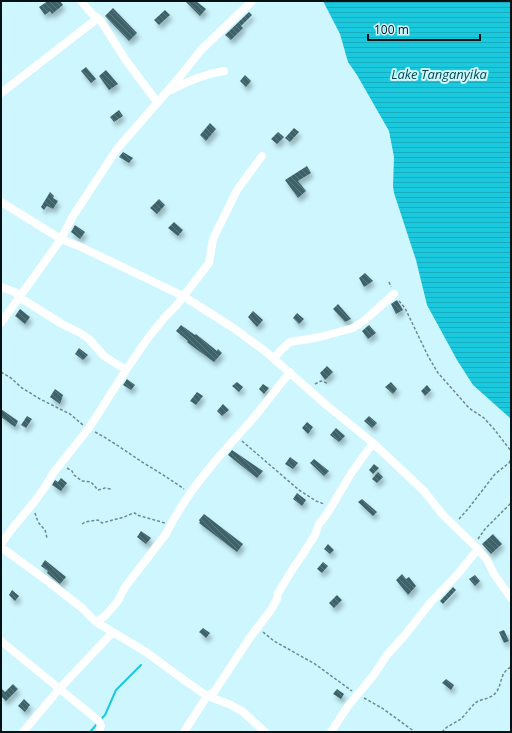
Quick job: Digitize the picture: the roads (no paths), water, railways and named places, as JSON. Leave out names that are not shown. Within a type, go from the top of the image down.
[{"type":"street","points":[[81,1],[101,21],[125,59],[157,102]]},
{"type":"street","points":[[1,323],[61,239],[73,216],[117,149],[209,41],[252,1]]},
{"type":"street","points":[[1,93],[98,18]]},
{"type":"street","points":[[166,93],[186,82],[210,73],[224,70]]},
{"type":"street","points":[[1,544],[10,530],[35,501],[50,477],[89,428],[148,338],[176,306],[209,263],[213,239],[237,190],[262,156]]},
{"type":"street","points":[[1,202],[61,239],[81,247],[183,296],[232,327],[274,358],[373,443],[424,491],[443,515],[476,547],[487,560],[494,574],[511,598]]},
{"type":"street","points":[[1,287],[15,292],[19,297],[62,324],[80,333],[89,339],[104,356],[126,370]]},
{"type":"street","points":[[274,358],[282,348],[290,342],[320,337],[353,328],[371,315],[394,294]]},
{"type":"street","points":[[96,622],[118,601],[125,587],[166,534],[170,524],[190,494],[290,372]]},
{"type":"street","points":[[184,732],[207,696],[214,692],[271,610],[277,599],[278,593],[294,566],[316,535],[319,524],[352,472],[373,443]]},
{"type":"street","points":[[1,547],[50,582],[82,608],[96,622],[146,652],[207,696],[236,708],[265,732]]},
{"type":"street","points":[[331,732],[348,706],[374,676],[387,656],[431,602],[457,575],[476,547]]},
{"type":"street","points":[[23,732],[60,688],[112,632]]},
{"type":"street","points":[[1,641],[99,721],[101,726],[99,732]]},
{"type":"water","name":"Lake Tanganyika","points":[[323,1],[511,1],[511,419],[473,385],[457,360],[427,305],[416,260],[394,193],[394,157],[389,131],[348,62],[340,34]]},
{"type":"waterway","points":[[101,719],[105,715],[116,690],[141,665]]},
{"type":"waterway","points":[[90,732],[97,724]]}]
